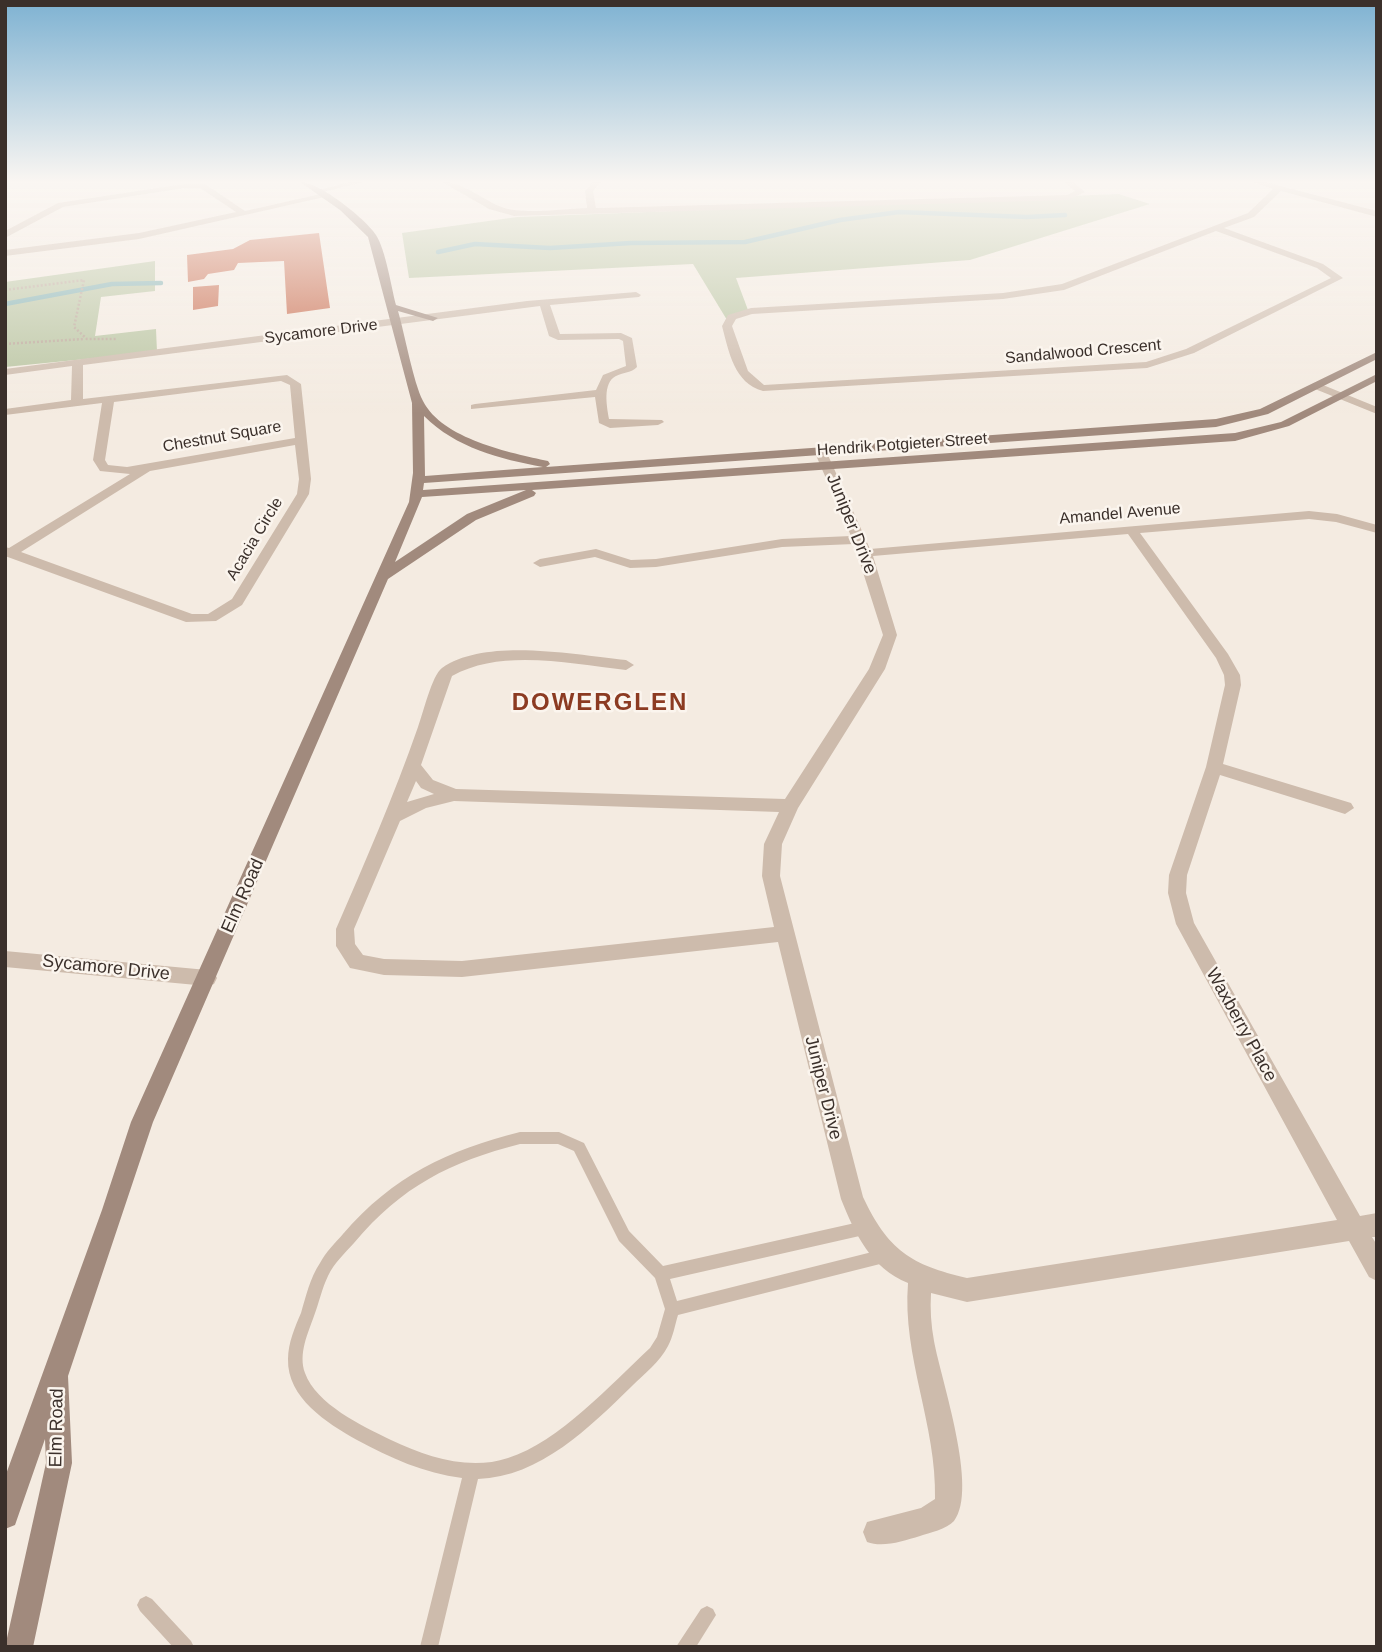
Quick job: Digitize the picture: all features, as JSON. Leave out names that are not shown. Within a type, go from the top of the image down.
[{"type":"street","name":"Elm Road","points":[[18,1647],[59,1463],[57,1371],[142,1122],[385,576],[418,487],[418,403],[379,259]]},
{"type":"street","name":"Sandalwood Crescent","points":[[1136,259],[1051,290],[751,311],[737,314],[729,320],[730,335],[744,376],[751,385],[763,388],[1058,372],[1166,361],[1338,278],[1320,265],[1303,259]]},
{"type":"street","name":"Sycamore Drive","points":[[5,372],[544,302],[636,295]]},
{"type":"street","points":[[544,302],[553,334],[558,337],[621,336],[628,340],[632,366],[607,377],[601,393],[602,419],[607,424],[658,422]]},
{"type":"street","points":[[393,307],[433,318]]},
{"type":"street","points":[[400,336],[433,318]]},
{"type":"street","name":"Hendrik Potgieter Street","points":[[418,487],[595,481],[1216,423],[1264,412],[1319,387],[1377,355]]},
{"type":"street","points":[[78,362],[78,401]]},
{"type":"street","name":"Acacia Circle","points":[[5,412],[283,377],[295,384],[305,480],[303,494],[237,602],[211,618],[191,619],[8,552]]},
{"type":"street","name":"Hendrik Potgieter Street","points":[[418,487],[581,468],[824,460],[1235,437],[1285,424],[1377,377]]},
{"type":"street","points":[[1319,387],[1377,411]]},
{"type":"street","points":[[475,407],[601,393]]},
{"type":"street","name":"Chestnut Square","points":[[109,397],[99,460],[104,468],[111,471],[150,468],[300,441]]},
{"type":"street","points":[[418,403],[444,429],[476,447],[510,458],[581,468]]},
{"type":"street","name":"Juniper Drive","points":[[824,460],[862,546],[890,635],[886,651],[790,806],[773,844],[773,886],[852,1199],[864,1228],[884,1256],[920,1279],[967,1290],[1377,1226]]},
{"type":"street","name":"Chestnut Square","points":[[8,552],[150,468]]},
{"type":"street","points":[[385,576],[447,530],[480,510],[527,494],[595,481]]},
{"type":"street","name":"Amandel Avenue","points":[[540,563],[596,553],[630,564],[649,564],[782,543],[862,546],[1131,530],[1308,515],[1338,518],[1377,529]]},
{"type":"street","name":"Waxberry Place","points":[[1131,530],[1223,657],[1232,675],[1213,767],[1178,875],[1179,905],[1198,949],[1377,1269]]},
{"type":"street","points":[[626,665],[480,657],[453,667],[445,673],[413,766],[345,929],[346,946],[357,962],[384,967],[462,969],[784,934]]},
{"type":"street","points":[[413,766],[427,785],[454,795]]},
{"type":"street","points":[[1213,767],[1345,808]]},
{"type":"street","points":[[392,817],[421,803],[454,795],[790,806]]},
{"type":"street","name":"Sycamore Drive","points":[[5,959],[206,978]]},
{"type":"street","points":[[877,1532],[932,1518],[946,1510],[951,1500],[950,1473],[918,1327],[920,1279]]},
{"type":"street","points":[[5,1515],[57,1371]]},
{"type":"lane","points":[[520,1138],[559,1139],[579,1147],[625,1236],[661,1274],[672,1309],[663,1341],[655,1353],[568,1433],[510,1466],[471,1473],[414,1459],[350,1429],[320,1406],[298,1376],[296,1347],[321,1272],[355,1230],[412,1178],[481,1147],[520,1138]]},
{"type":"lane","points":[[661,1274],[864,1228]]},
{"type":"lane","points":[[672,1309],[884,1256]]},
{"type":"lane","points":[[429,1647],[471,1473]]},
{"type":"lane","points":[[146,1605],[185,1647]]},
{"type":"lane","points":[[685,1647],[707,1615]]},
{"type":"path","points":[[5,290],[76,280],[84,282],[74,327],[88,339]]},
{"type":"path","points":[[5,344],[17,341],[122,340]]},
{"type":"green space","points":[[406,259],[973,259],[736,278],[748,310],[727,320],[693,264],[409,278]]},
{"type":"green space","points":[[155,261],[155,291],[101,297],[95,336],[156,329],[157,352],[5,367],[5,282]]},
{"type":"building","points":[[187,259],[323,259],[330,308],[287,314],[284,261],[238,263],[234,270],[208,274],[204,279],[188,282]]},
{"type":"building","points":[[219,285],[218,306],[193,310],[193,287]]},
{"type":"waterway","points":[[5,304],[112,284],[161,283]]},
{"type":"district","name":"DOWERGLEN","points":[[600,703]]}]
